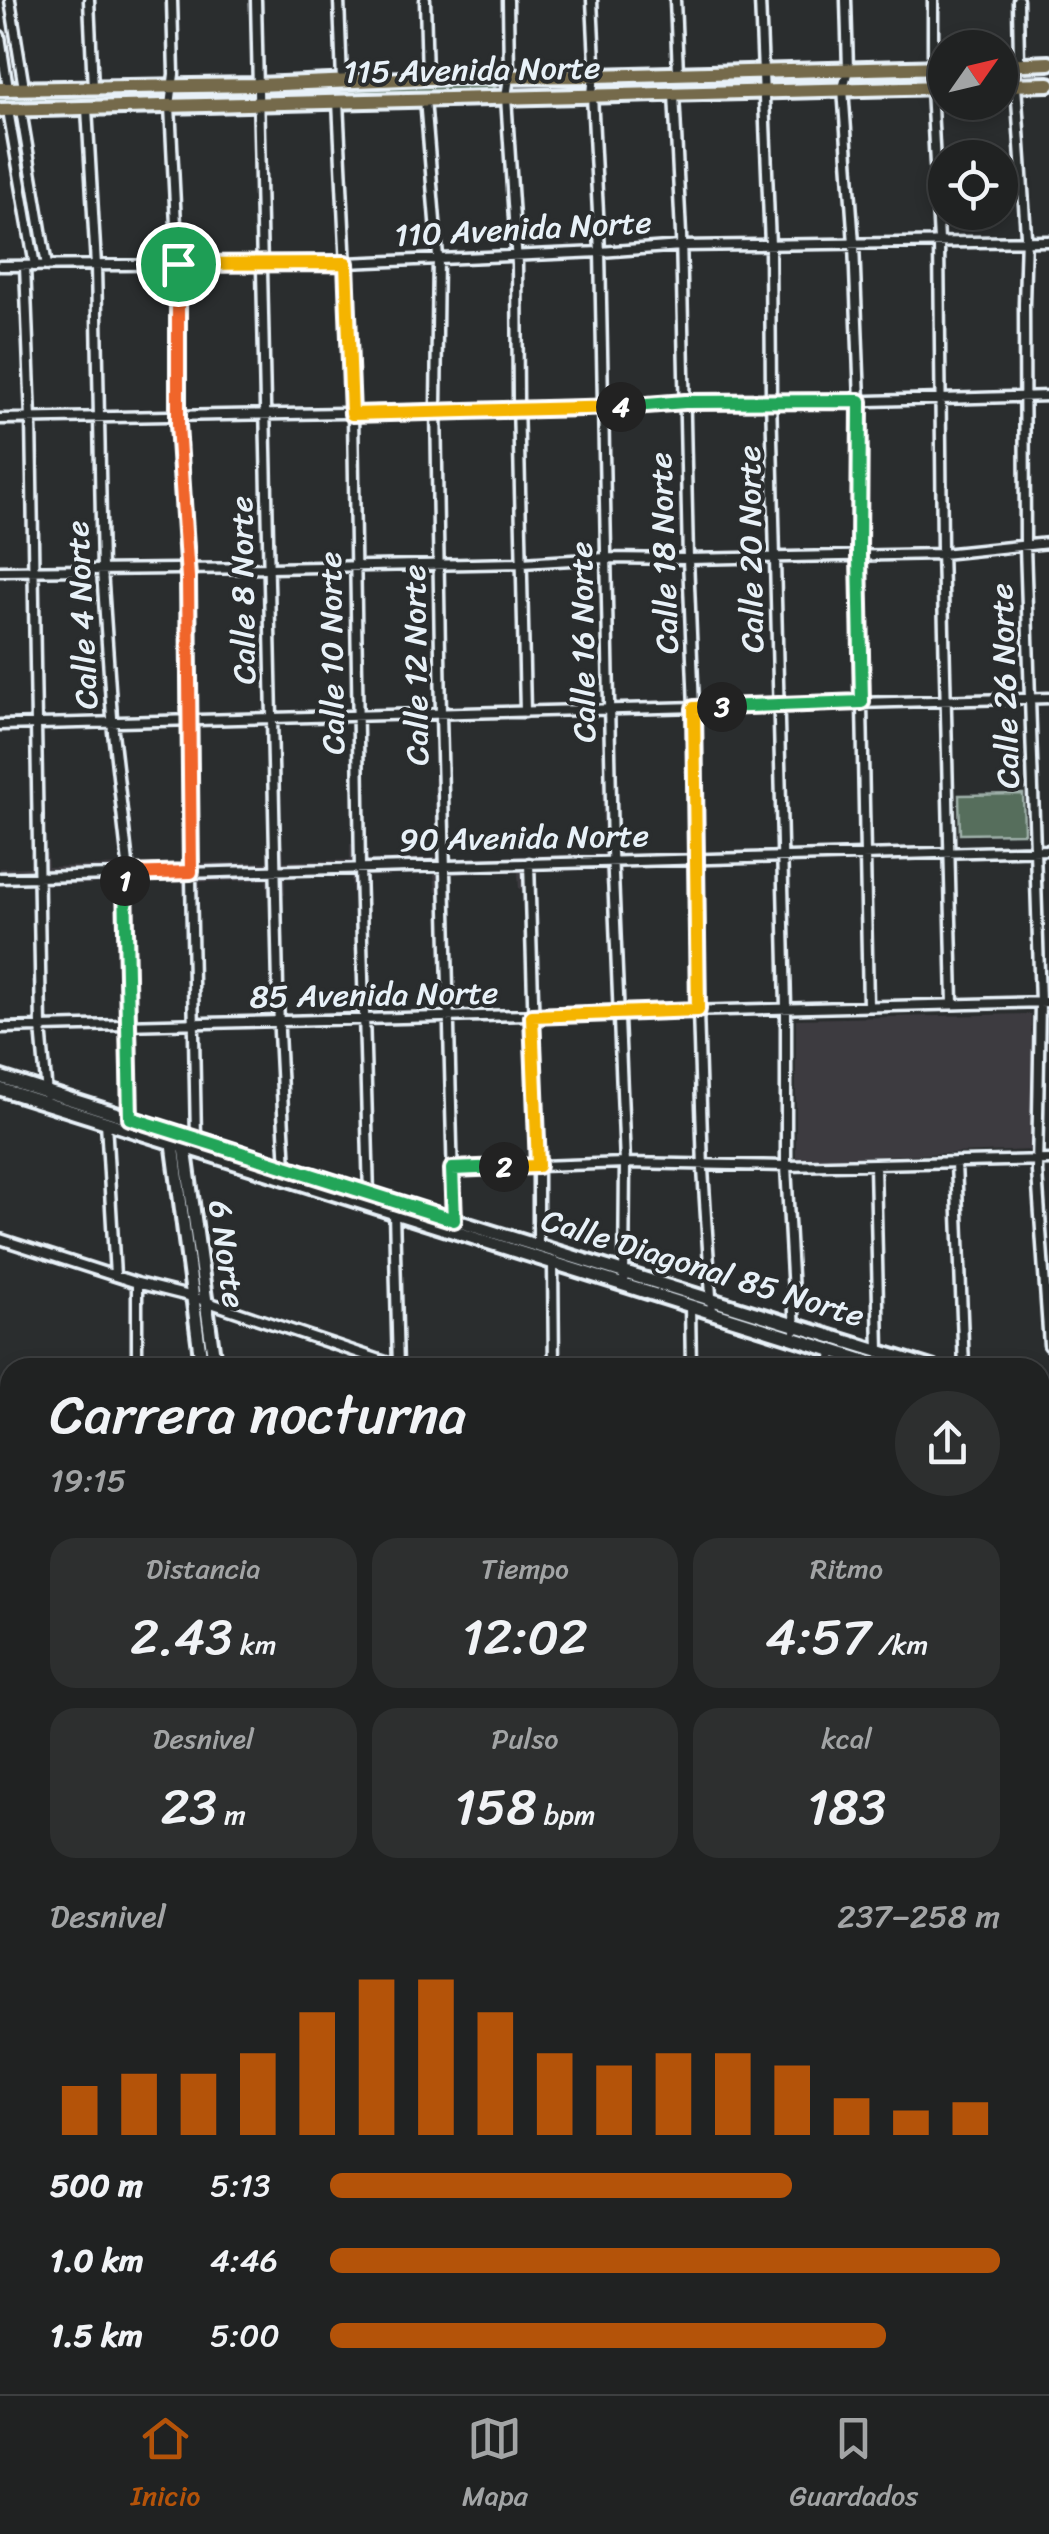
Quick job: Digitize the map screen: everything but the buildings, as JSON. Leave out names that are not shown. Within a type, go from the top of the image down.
[{"type":"main road","points":[[1019,64],[1049,64]]},
{"type":"main road","name":"115 Avenida Norte","points":[[3,92],[16,96],[27,88],[928,68]]},
{"type":"main road","points":[[1018,85],[1049,84]]},
{"type":"main road","name":"115 Avenida Norte","points":[[10,110],[928,87]]},
{"type":"main road","name":"Calle Diagonal 85 Norte","points":[[0,1077],[106,1122],[179,1146],[287,1173]]},
{"type":"main road","name":"Calle Diagonal 85 Norte","points":[[0,1089],[130,1118],[552,1262],[624,1278],[795,1331],[899,1358]]},
{"type":"main road","points":[[179,1146],[201,1358]]},
{"type":"main road","name":"6 Norte","points":[[179,1146],[214,1358]]},
{"type":"main road","name":"Calle Diagonal 85 Norte","points":[[370,1199],[394,1212],[538,1246],[690,1305],[713,1305]]},
{"type":"main road","name":"Calle Diagonal 85 Norte","points":[[795,1331],[856,1358]]},
{"type":"street","points":[[89,0],[93,88]]},
{"type":"street","points":[[172,0],[174,74],[170,106],[178,264],[179,416],[188,568],[196,1139]]},
{"type":"street","name":"Calle 8 Norte","points":[[256,0],[280,1022],[287,1173]]},
{"type":"street","points":[[340,0],[342,82]]},
{"type":"street","points":[[425,0],[426,79]]},
{"type":"street","points":[[508,0],[506,97],[516,254],[525,712]]},
{"type":"street","name":"Calle 16 Norte","points":[[592,0],[612,860],[625,1162],[624,1278]]},
{"type":"street","points":[[675,0],[678,73]]},
{"type":"street","name":"Calle 20 Norte","points":[[760,0],[770,245],[786,1166],[795,1331]]},
{"type":"street","points":[[846,0],[848,70],[843,88],[860,401],[859,556],[868,1005]]},
{"type":"street","points":[[932,0],[935,30]]},
{"type":"street","points":[[1018,0],[1019,64]]},
{"type":"street","points":[[6,2],[27,88]]},
{"type":"street","points":[[0,36],[3,92]]},
{"type":"street","name":"Calle 18 Norte","points":[[674,93],[694,708],[698,1010],[713,1305]]},
{"type":"street","name":"Calle 12 Norte","points":[[425,99],[438,257],[436,412],[441,715],[455,1226]]},
{"type":"street","name":"Calle 10 Norte","points":[[338,101],[352,414],[370,1199]]},
{"type":"street","name":"Calle 4 Norte","points":[[86,108],[96,266],[102,570],[128,864],[124,885],[130,1118]]},
{"type":"street","points":[[10,110],[47,266]]},
{"type":"street","points":[[10,110],[30,266],[35,737],[47,1098]]},
{"type":"street","name":"Calle 26 Norte","points":[[1018,116],[1026,242],[1025,546],[1044,1002],[1037,1161],[1049,1345]]},
{"type":"street","points":[[938,120],[942,554],[954,1003]]},
{"type":"street","name":"110 Avenida Norte","points":[[0,266],[346,263],[681,246],[1049,241]]},
{"type":"street","points":[[0,419],[1049,396]]},
{"type":"street","points":[[0,571],[942,554],[1049,543]]},
{"type":"street","points":[[0,725],[1049,698]]},
{"type":"street","name":"90 Avenida Norte","points":[[0,878],[1049,850]]},
{"type":"street","points":[[529,864],[538,1246]]},
{"type":"street","name":"85 Avenida Norte","points":[[0,1028],[1044,1002]]},
{"type":"street","points":[[106,1122],[114,1276]]},
{"type":"street","points":[[452,1169],[625,1162],[786,1166],[1049,1160]]},
{"type":"street","points":[[956,1162],[964,1358]]},
{"type":"street","points":[[875,1164],[879,1352]]},
{"type":"street","points":[[394,1212],[400,1358]]},
{"type":"street","points":[[0,1239],[193,1297],[373,1358]]},
{"type":"street","points":[[552,1262],[554,1358]]},
{"type":"street","points":[[137,1283],[138,1358]]},
{"type":"street","points":[[690,1305],[691,1358]]},
{"type":"street","points":[[831,1350],[831,1358]]},
{"type":"shaded area","points":[[602,777],[618,777],[620,854],[689,852],[689,834],[704,834],[705,852],[722,852],[723,867],[705,867],[705,885],[689,885],[688,867],[621,869],[621,885],[605,886],[604,870],[537,871],[537,888],[519,889],[518,872],[452,874],[452,892],[436,892],[434,874],[368,876],[367,893],[352,893],[351,875],[285,877],[285,895],[268,895],[266,880],[200,882],[200,899],[184,899],[183,881],[132,882],[138,1099],[121,1100],[115,883],[47,885],[46,896],[32,896],[31,884],[0,885],[0,868],[30,867],[30,853],[47,853],[48,867],[182,864],[182,849],[199,848],[200,863],[267,862],[267,845],[283,845],[284,861],[350,860],[350,844],[367,844],[368,860],[436,858],[434,778],[449,778],[452,858],[603,854]]},
{"type":"shaded area","points":[[1031,1014],[1033,1150],[796,1159],[796,1019]]},
{"type":"green space","points":[[608,81],[746,81],[739,86],[610,89],[602,85]]},
{"type":"green space","points":[[495,87],[489,92],[269,97],[261,94],[264,90]]},
{"type":"green space","points":[[154,93],[160,96],[154,100],[0,105],[0,100]]},
{"type":"green space","points":[[1023,794],[1024,833],[960,834],[959,795]]},
{"type":"route","points":[[346,263],[352,414],[602,408],[685,402],[860,401],[862,702],[694,708],[698,1010],[532,1016],[538,1166],[452,1169],[454,1220],[130,1118],[126,874],[191,872],[188,578],[178,424],[178,264],[346,263]]}]
